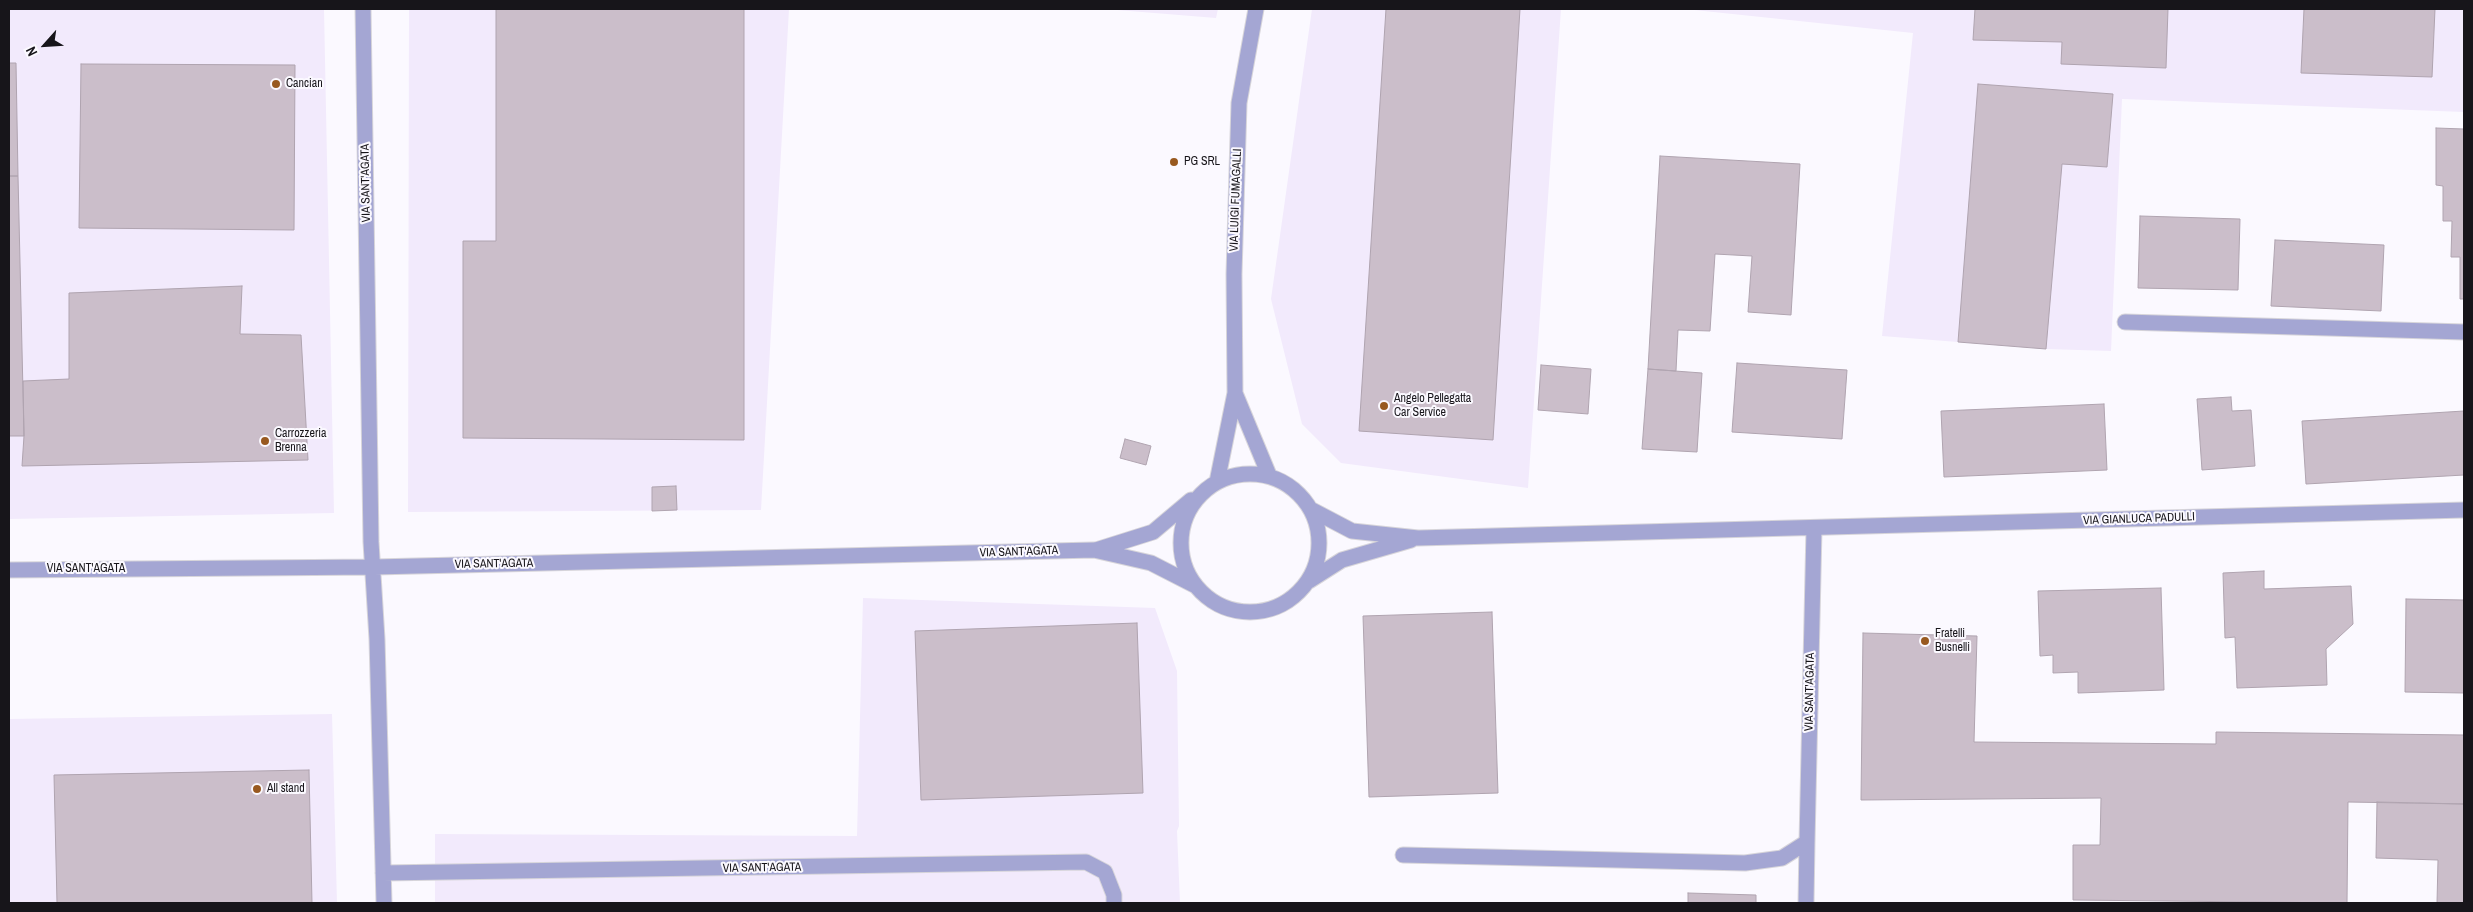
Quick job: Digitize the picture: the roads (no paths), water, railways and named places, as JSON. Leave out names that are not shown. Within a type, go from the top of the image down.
[{"type":"street","name":"VIA SANT'AGATA","points":[[363,9],[371,542],[374,567],[384,903]]},
{"type":"street","name":"VIA LUIGI FUMAGALLI","points":[[1217,482],[1235,393],[1234,274],[1239,103],[1256,9]]},
{"type":"street","points":[[2125,322],[2464,332]]},
{"type":"street","name":"VIA LUIGI FUMAGALLI","points":[[1235,393],[1269,475]]},
{"type":"street","points":[[1309,581],[1320,548],[1317,524],[1312,510],[1296,491],[1269,475],[1252,473],[1228,476],[1202,491],[1187,511],[1180,546],[1185,569],[1194,585],[1216,605],[1238,613],[1275,609],[1295,597],[1309,581],[1342,560],[1418,538]]},
{"type":"street","name":"VIA SANT'AGATA","points":[[1094,550],[1153,532],[1202,491]]},
{"type":"street","points":[[1312,510],[1352,531],[1418,538],[1814,529]]},
{"type":"street","name":"VIA GIANLUCA PADULLI","points":[[1814,529],[2464,510]]},
{"type":"street","name":"VIA SANT'AGATA","points":[[1806,903],[1814,529]]},
{"type":"street","name":"VIA SANT'AGATA","points":[[9,570],[374,567],[1094,550],[1151,563],[1194,585]]},
{"type":"street","points":[[1403,855],[1745,863],[1782,858],[1807,842]]},
{"type":"street","name":"VIA SANT'AGATA","points":[[383,873],[1086,862],[1105,872],[1114,896],[1114,903]]},
{"type":"place","name":"Cancian","points":[[276,84]]},
{"type":"place","name":"PG SRL","points":[[1174,162]]},
{"type":"place","name":"Angelo Pellegatta Car Service","points":[[1384,406]]},
{"type":"place","name":"Carrozzeria Brenna","points":[[265,441]]},
{"type":"place","name":"Fratelli Busnelli","points":[[1925,641]]},
{"type":"place","name":"All stand","points":[[257,789]]}]
